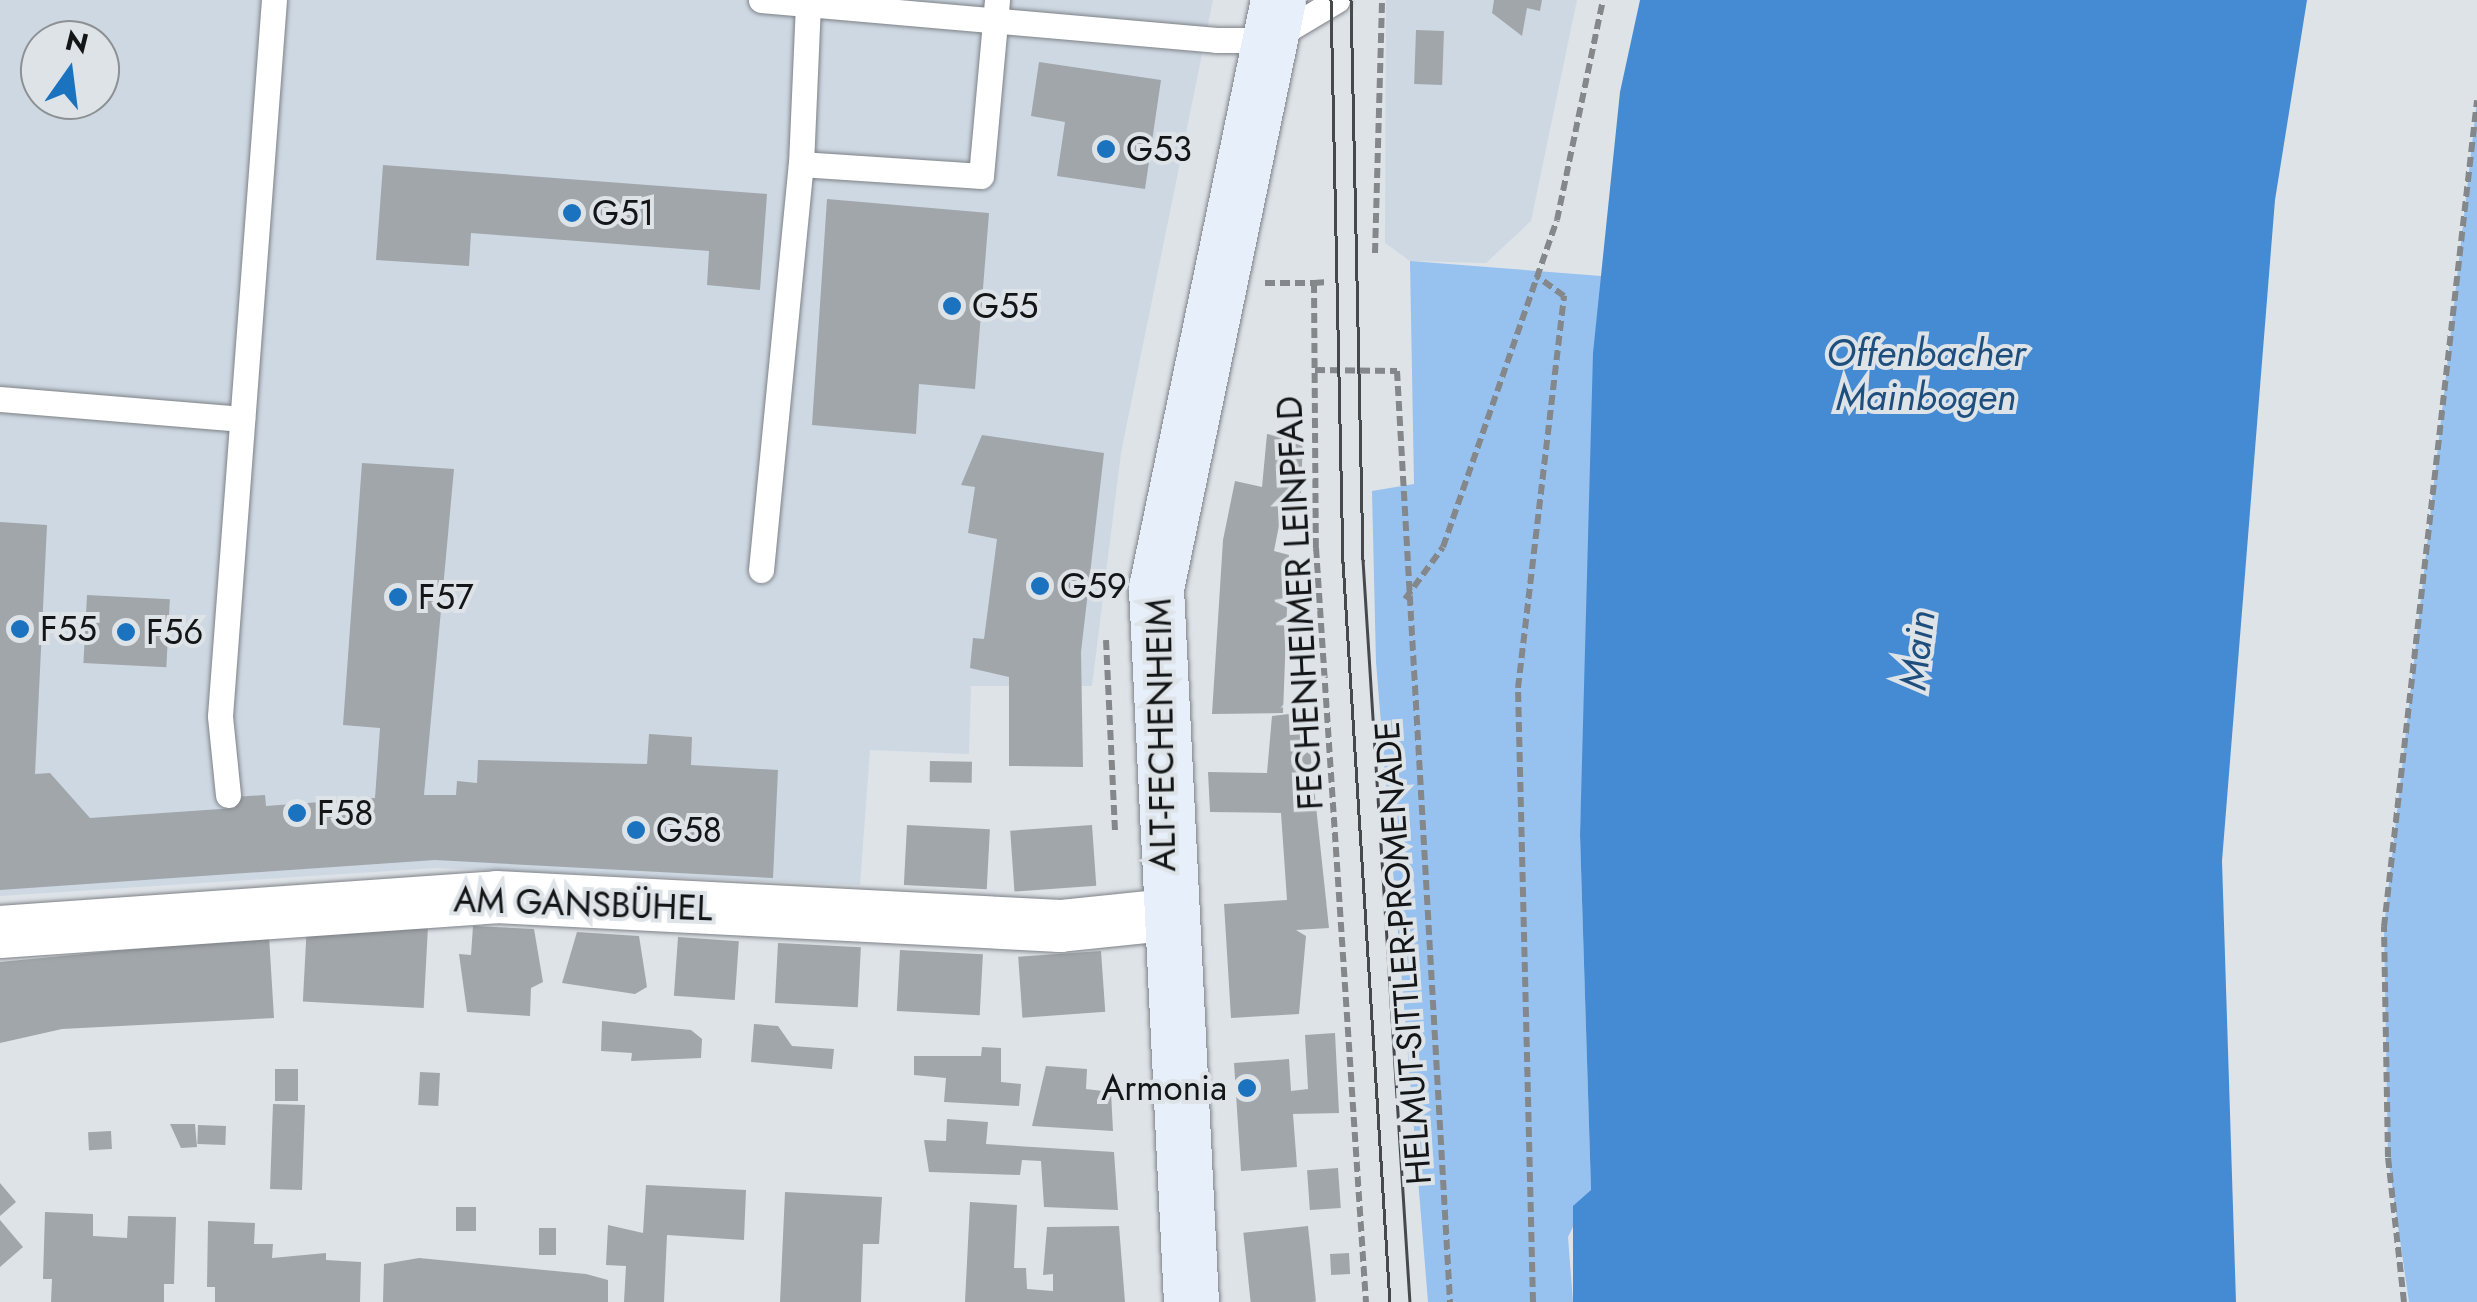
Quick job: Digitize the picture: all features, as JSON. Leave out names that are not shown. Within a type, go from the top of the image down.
[{"type":"street","name":"ALT-FECHENHEIM","points":[[1191,1302],[1166,915],[1156,588],[1274,20]]},
{"type":"street","name":"AM GANSBÜHEL","points":[[0,932],[496,896],[1060,926],[1166,915]]},
{"type":"lane","points":[[228,794],[220,716],[274,0]]},
{"type":"lane","points":[[760,0],[1274,20],[1337,0]]},
{"type":"lane","points":[[761,570],[801,164],[808,4]]},
{"type":"lane","points":[[801,164],[981,176],[996,8]]},
{"type":"lane","points":[[0,400],[242,419]]},
{"type":"path","points":[[1374,253],[1382,0]]},
{"type":"path","points":[[1404,600],[1443,547],[1536,276],[1577,141],[1603,0]]},
{"type":"path","points":[[2404,1302],[2388,1156],[2384,928],[2477,100]]},
{"type":"path","points":[[1221,274],[1327,282]]},
{"type":"path","points":[[1533,1302],[1518,688],[1564,296],[1536,276]]},
{"type":"path","points":[[1314,282],[1315,370]]},
{"type":"path","name":"FECHENHEIMER LEINPFAD","points":[[1366,1302],[1316,548],[1315,370],[1397,371],[1404,600]]},
{"type":"path","name":"HELMUT-SITTLER-PROMENADE","points":[[1404,600],[1450,1302]]},
{"type":"shaded area","points":[[0,0],[1213,0],[1121,453],[1092,686],[971,686],[969,754],[870,750],[860,885],[436,868],[0,896]]},
{"type":"shaded area","points":[[1386,0],[1577,0],[1531,221],[1486,263],[1410,261],[1385,243]]},
{"type":"shaded area","points":[[2477,100],[2477,1302],[2409,1302],[2388,1157],[2384,927]]},
{"type":"shaded area","points":[[1410,261],[1601,276],[1580,835],[1591,1190],[1568,1237],[1573,1302],[1428,1302],[1376,662],[1372,491],[1414,484]]},
{"type":"water","name":"Offenbacher Mainbogen","points":[[1640,0],[2307,0],[2275,200],[2222,861],[2236,1302],[1573,1302],[1573,1206],[1591,1190],[1580,835],[1593,353],[1620,92]]},
{"type":"building","points":[[1494,0],[1542,0],[1540,11],[1527,8],[1522,36],[1492,13]]},
{"type":"building","points":[[1416,30],[1444,31],[1442,85],[1414,84]]},
{"type":"building","name":"G53","points":[[1039,62],[1161,80],[1145,189],[1057,176],[1065,122],[1031,116]]},
{"type":"building","name":"G51","points":[[383,165],[767,194],[760,290],[707,285],[709,251],[471,233],[469,266],[376,260]]},
{"type":"building","points":[[827,199],[989,213],[975,389],[919,384],[916,434],[812,425]]},
{"type":"building","points":[[1267,434],[1303,438],[1301,493],[1285,495],[1274,551],[1289,555],[1283,713],[1212,714],[1223,540],[1235,481],[1262,487]]},
{"type":"building","name":"G59","points":[[982,435],[1104,453],[1081,652],[1083,767],[1009,766],[1009,677],[970,668],[973,638],[984,639],[997,539],[968,533],[975,487],[961,485]]},
{"type":"building","points":[[362,463],[454,469],[424,795],[456,795],[457,781],[477,783],[478,760],[647,764],[649,734],[692,737],[691,765],[778,770],[773,878],[435,860],[0,890],[0,522],[47,525],[35,774],[50,773],[90,818],[235,808],[234,797],[265,795],[266,806],[375,798],[380,728],[343,725]]},
{"type":"building","name":"F56","points":[[87,595],[170,599],[166,667],[83,663]]},
{"type":"building","points":[[1306,712],[1329,928],[1296,930],[1306,936],[1299,1014],[1231,1018],[1224,904],[1287,900],[1281,813],[1210,812],[1208,772],[1267,773],[1272,716]]},
{"type":"building","points":[[930,761],[972,762],[972,783],[930,782]]},
{"type":"building","points":[[907,825],[990,829],[987,889],[904,885]]},
{"type":"building","points":[[1092,825],[1096,886],[1014,892],[1010,831]]},
{"type":"building","points":[[307,920],[428,926],[424,1008],[303,1002]]},
{"type":"building","points":[[473,926],[534,929],[543,982],[531,988],[530,1016],[467,1012],[459,954],[471,955]]},
{"type":"building","points":[[577,932],[639,936],[647,987],[635,994],[562,983]]},
{"type":"building","points":[[269,936],[274,1018],[62,1029],[0,1043],[0,962]]},
{"type":"building","points":[[678,937],[739,941],[735,1000],[674,996]]},
{"type":"building","points":[[778,943],[861,947],[858,1007],[775,1003]]},
{"type":"building","points":[[900,950],[983,954],[980,1015],[897,1011]]},
{"type":"building","points":[[1101,951],[1105,1012],[1022,1018],[1018,957]]},
{"type":"building","points":[[602,1021],[691,1030],[702,1039],[701,1058],[631,1061],[632,1053],[601,1051]]},
{"type":"building","points":[[754,1024],[778,1026],[792,1046],[834,1049],[832,1069],[751,1062]]},
{"type":"building","points":[[1335,1033],[1339,1113],[1293,1114],[1297,1167],[1241,1171],[1234,1063],[1289,1059],[1291,1091],[1308,1089],[1305,1035]]},
{"type":"building","points":[[982,1047],[1001,1048],[1001,1082],[1021,1084],[1019,1106],[944,1102],[946,1078],[914,1075],[914,1056],[981,1056]]},
{"type":"building","points":[[1046,1066],[1087,1069],[1086,1089],[1111,1092],[1113,1131],[1032,1126]]},
{"type":"building","points":[[275,1069],[298,1069],[298,1101],[275,1101]]},
{"type":"building","points":[[420,1072],[440,1073],[438,1106],[418,1105]]},
{"type":"building","points":[[273,1104],[305,1105],[302,1190],[270,1189]]},
{"type":"building","points":[[947,1119],[988,1122],[986,1144],[1114,1152],[1118,1210],[1044,1207],[1041,1161],[1022,1160],[1020,1175],[929,1172],[924,1140],[946,1141]]},
{"type":"building","points":[[170,1124],[195,1124],[197,1147],[181,1148]]},
{"type":"building","points":[[198,1125],[226,1126],[225,1145],[197,1144]]},
{"type":"building","points":[[111,1131],[112,1149],[89,1150],[88,1132]]},
{"type":"building","points":[[1338,1168],[1341,1208],[1310,1210],[1307,1170]]},
{"type":"building","points":[[0,1183],[16,1202],[0,1216]]},
{"type":"building","points":[[646,1185],[746,1190],[744,1240],[667,1235],[664,1302],[624,1302],[626,1266],[606,1265],[608,1225],[643,1233]]},
{"type":"building","points":[[785,1192],[882,1197],[879,1244],[863,1244],[861,1302],[780,1302]]},
{"type":"building","points":[[970,1202],[1017,1205],[1014,1268],[1026,1268],[1027,1289],[1053,1291],[1053,1274],[1043,1275],[1047,1227],[1119,1226],[1125,1302],[965,1302]]},
{"type":"building","points":[[456,1207],[476,1207],[476,1231],[456,1231]]},
{"type":"building","points":[[45,1212],[93,1214],[93,1236],[127,1238],[128,1216],[176,1217],[174,1284],[164,1284],[164,1302],[51,1302],[52,1279],[43,1279]]},
{"type":"building","points":[[0,1220],[23,1247],[0,1267]]},
{"type":"building","points":[[208,1221],[255,1223],[254,1244],[273,1244],[272,1258],[326,1253],[326,1260],[361,1262],[360,1302],[215,1302],[215,1287],[207,1287]]},
{"type":"building","points":[[1308,1226],[1316,1302],[1251,1302],[1243,1233]]},
{"type":"building","points":[[539,1228],[556,1228],[556,1255],[539,1255]]},
{"type":"building","points":[[1349,1253],[1350,1274],[1331,1275],[1330,1254]]},
{"type":"building","points":[[419,1258],[586,1274],[608,1280],[608,1302],[383,1302],[384,1264]]},
{"type":"tram line","points":[[1331,0],[1343,562],[1390,1302]]},
{"type":"tram line","points":[[1351,0],[1363,560],[1410,1302]]},
{"type":"place","name":"G53","points":[[1106,149]]},
{"type":"place","name":"G51","points":[[572,213]]},
{"type":"place","name":"G55","points":[[952,306]]},
{"type":"place","name":"G59","points":[[1040,586]]},
{"type":"place","name":"F57","points":[[398,597]]},
{"type":"place","name":"F55","points":[[20,629]]},
{"type":"place","name":"F56","points":[[126,632]]},
{"type":"place","name":"F58","points":[[297,813]]},
{"type":"place","name":"G58","points":[[636,830]]},
{"type":"place","name":"Armonia","points":[[1247,1088]]},
{"type":"water label","name":"Main","points":[[1917,650]]}]
